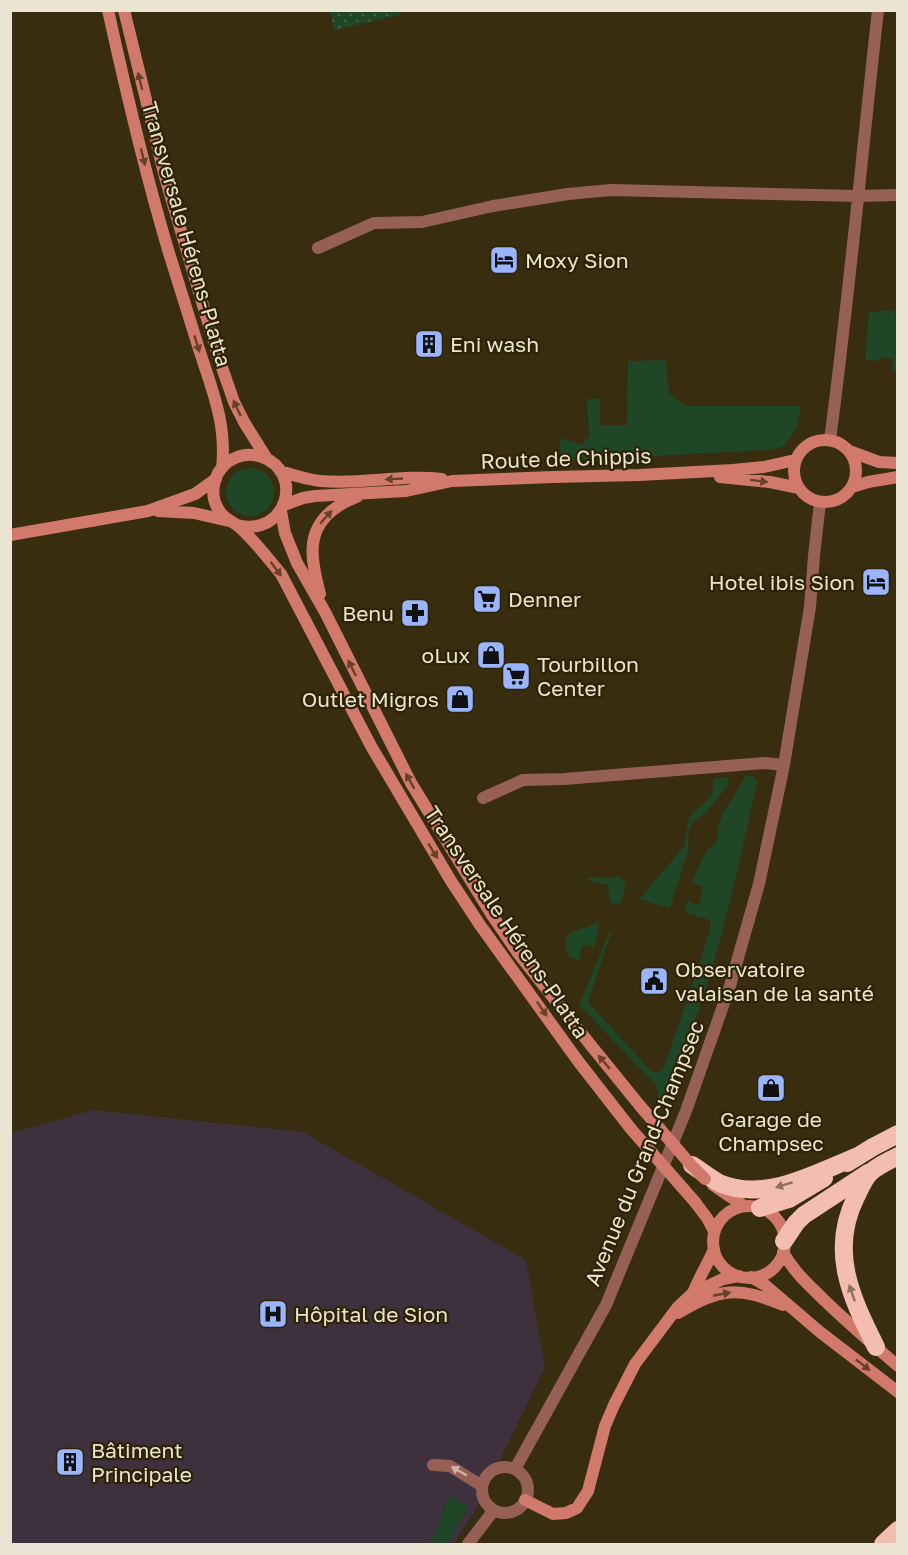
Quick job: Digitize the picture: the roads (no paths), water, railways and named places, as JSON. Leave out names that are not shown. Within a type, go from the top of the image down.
[{"type":"highway","points":[[752,1207],[789,1200],[797,1196],[858,1156],[897,1134]]},
{"type":"highway","points":[[691,1165],[706,1177],[719,1183],[735,1188],[762,1190],[784,1185],[858,1156]]},
{"type":"highway","points":[[784,1247],[796,1223],[804,1215],[897,1156]]},
{"type":"highway","points":[[871,1172],[849,1213],[843,1246],[850,1288],[876,1347]]},
{"type":"highway","points":[[883,1545],[897,1530]]},
{"type":"main road","name":"Transversale Hérens-Platta","points":[[108,10],[149,181],[217,404],[222,428],[223,456],[219,474]]},
{"type":"main road","name":"Transversale Hérens-Platta","points":[[124,10],[165,177],[218,356],[234,402],[267,459]]},
{"type":"main road","points":[[849,451],[856,468],[856,478],[852,487],[843,496],[832,501],[820,502],[806,496],[799,488],[794,474],[795,460],[801,450],[810,443],[830,440],[849,451],[879,462],[897,462]]},
{"type":"main road","points":[[10,535],[148,511],[195,494],[206,487],[230,461],[240,456],[256,455],[267,459],[280,471],[286,488],[282,508],[272,520],[261,526],[249,528],[194,513],[148,511]]},
{"type":"main road","name":"Route de Chippis","points":[[282,508],[303,498],[315,496],[406,491],[452,481],[680,474],[764,467],[795,460]]},
{"type":"main road","name":"Route de Chippis","points":[[280,471],[327,482],[435,478],[452,481]]},
{"type":"main road","points":[[219,474],[214,489],[215,503],[221,513],[234,523]]},
{"type":"main road","name":"Route de Chippis","points":[[680,474],[770,482],[799,488]]},
{"type":"main road","points":[[852,487],[897,477]]},
{"type":"main road","points":[[325,612],[313,564],[311,548],[314,537],[318,526],[331,511],[361,494]]},
{"type":"main road","name":"Transversale Hérens-Platta","points":[[282,508],[285,533],[297,562],[325,612],[411,783],[492,915],[541,982],[641,1107],[691,1165]]},
{"type":"main road","name":"Transversale Hérens-Platta","points":[[234,523],[261,550],[280,574],[371,746],[451,881],[578,1061],[632,1129],[695,1202],[714,1231]]},
{"type":"main road","points":[[525,1500],[549,1513],[559,1515],[572,1511],[581,1503],[588,1491],[599,1447],[614,1405],[635,1364],[677,1308],[693,1293],[723,1279],[758,1276],[770,1271],[780,1260],[784,1247],[783,1231],[776,1218],[717,1189],[706,1177]]},
{"type":"main road","points":[[752,1207],[726,1214],[714,1231],[714,1249],[721,1264],[732,1273],[765,1285],[897,1392]]},
{"type":"main road","points":[[784,1247],[796,1273],[897,1366]]},
{"type":"main road","points":[[693,1293],[714,1249]]},
{"type":"main road","points":[[669,1318],[708,1297],[725,1292],[744,1292],[764,1297],[796,1311]]},
{"type":"street","points":[[830,440],[842,349],[878,10]]},
{"type":"street","points":[[318,248],[374,223],[422,222],[493,206],[568,194],[611,190],[897,195]]},
{"type":"street","name":"Avenue du Grand-Champsec","points":[[515,1469],[606,1305],[686,1111],[730,986],[759,884],[784,765],[810,607],[820,502]]},
{"type":"street","points":[[483,798],[523,780],[564,779],[765,763],[784,765]]},
{"type":"street","points":[[433,1465],[450,1466],[482,1486]]},
{"type":"street","points":[[508,1467],[515,1469],[525,1479],[527,1486],[525,1500],[521,1506],[508,1513],[494,1510],[484,1500],[482,1486],[494,1469],[508,1467]]},
{"type":"street","points":[[468,1545],[494,1510]]},
{"type":"place","name":"Moxy Sion","points":[[504,260]]},
{"type":"place","name":"Eni wash","points":[[429,344]]},
{"type":"place","name":"Hotel ibis Sion","points":[[876,582]]},
{"type":"place","name":"Denner","points":[[487,599]]},
{"type":"place","name":"Benu","points":[[415,613]]},
{"type":"place","name":"oLux","points":[[491,655]]},
{"type":"place","name":"Tourbillon Center","points":[[516,676]]},
{"type":"place","name":"Outlet Migros","points":[[460,699]]},
{"type":"place","name":"Observatoire valaisan de la santé","points":[[654,981]]},
{"type":"place","name":"Garage de Champsec","points":[[771,1088]]},
{"type":"place","name":"Hôpital de Sion","points":[[273,1314]]},
{"type":"place","name":"Bâtiment Principale","points":[[70,1462]]}]
